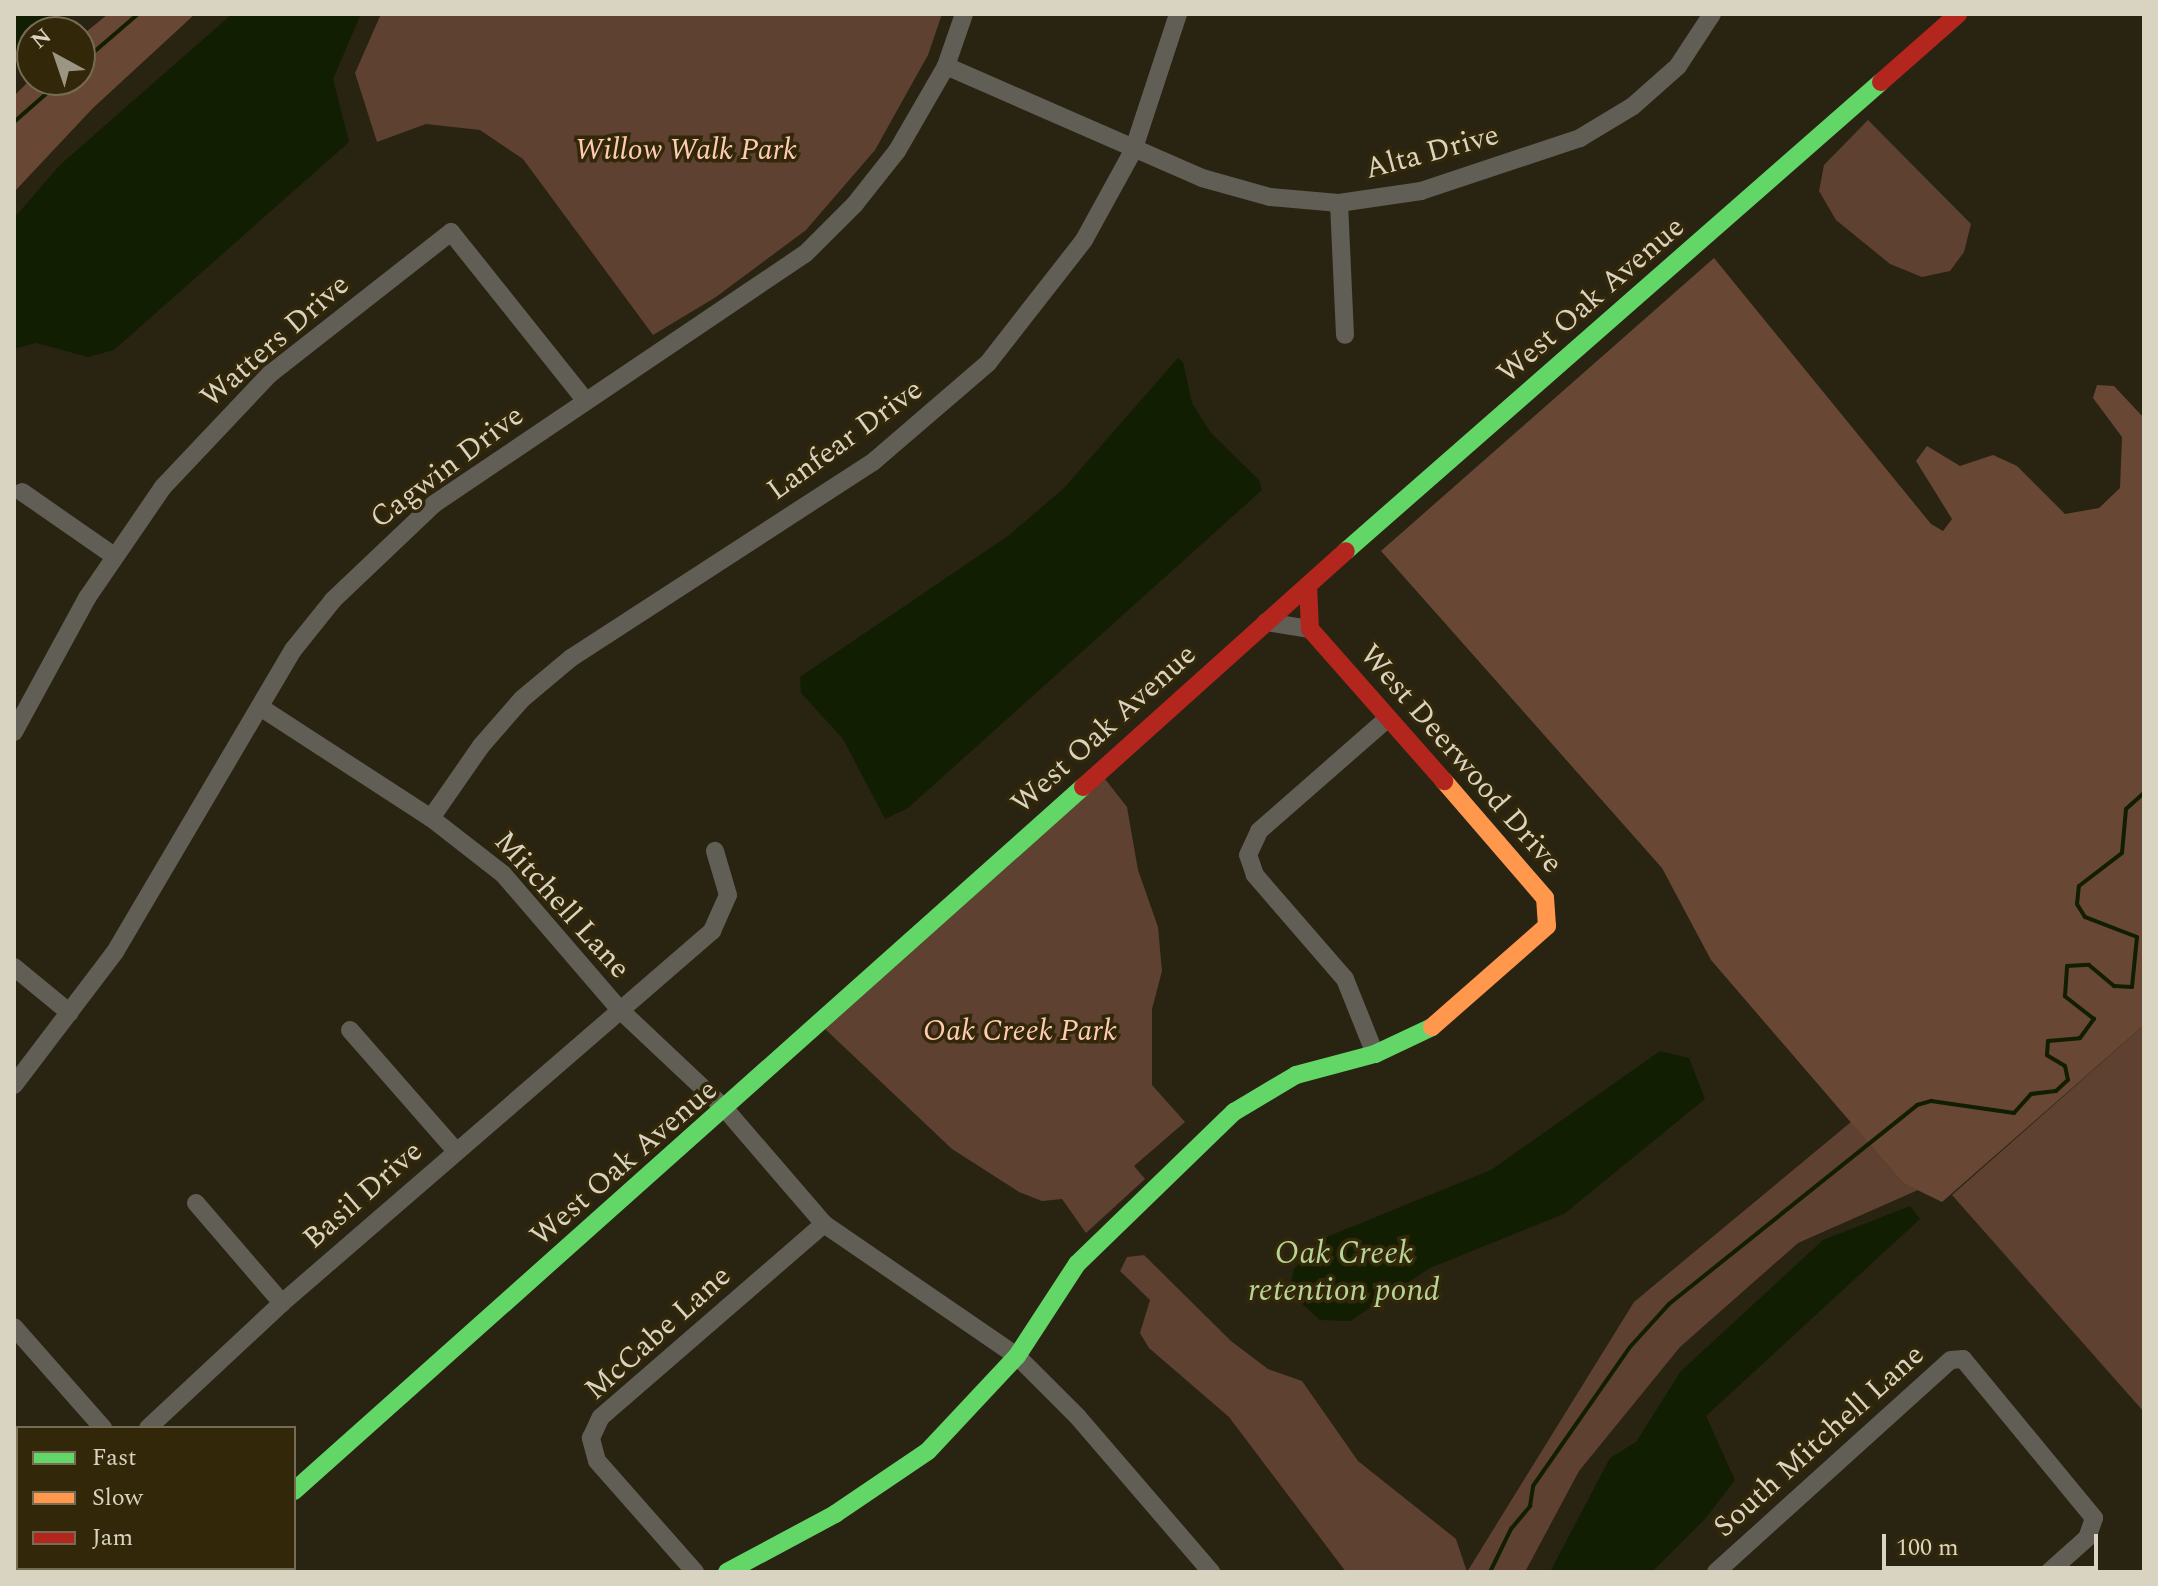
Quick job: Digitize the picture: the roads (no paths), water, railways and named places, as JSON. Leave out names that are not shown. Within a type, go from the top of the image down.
[{"type":"street","name":"Cagwin Drive","points":[[14,1085],[70,1013],[155,891],[293,650],[383,549],[434,504],[754,293],[805,254],[897,151],[946,66],[964,14]]},
{"type":"street","name":"Lanfear Drive","points":[[431,818],[481,746],[522,699],[571,658],[873,462],[988,363],[1084,240],[1133,151],[1178,14]]},
{"type":"street","name":"Alta Drive","points":[[946,66],[1133,151],[1202,178],[1270,197],[1339,203],[1421,191],[1580,138],[1633,106],[1678,66],[1712,14]]},
{"type":"street","name":"West Oak Avenue","points":[[296,1489],[726,1110],[1266,622],[1958,14]]},
{"type":"street","points":[[1339,203],[1345,335]]},
{"type":"street","name":"Watters Drive","points":[[14,732],[114,556],[163,487],[270,374],[451,232],[586,401]]},
{"type":"street","points":[[22,492],[114,556]]},
{"type":"street","points":[[1266,622],[1310,629],[1308,585]]},
{"type":"street","name":"West Deerwood Drive","points":[[727,1572],[835,1514],[928,1451],[1017,1356],[1077,1264],[1234,1112],[1296,1075],[1375,1054],[1448,1016],[1538,938],[1548,912],[1534,883],[1310,629]]},
{"type":"street","name":"Mitchell Lane","points":[[260,707],[431,818],[503,874],[619,1009],[726,1110]]},
{"type":"street","points":[[1375,1054],[1345,979],[1255,875],[1248,855],[1259,831],[1388,718]]},
{"type":"street","name":"Basil Drive","points":[[150,1426],[282,1303],[712,931],[728,895],[715,851]]},
{"type":"street","points":[[14,967],[70,1013]]},
{"type":"street","points":[[350,1030],[456,1151]]},
{"type":"street","points":[[726,1110],[824,1224],[1017,1356],[1199,1568]]},
{"type":"street","points":[[196,1203],[282,1303]]},
{"type":"street","name":"McCabe Lane","points":[[695,1572],[597,1461],[591,1438],[601,1417],[824,1224]]},
{"type":"street","points":[[14,1327],[101,1426]]},
{"type":"street","name":"South Mitchell Lane","points":[[1716,1572],[1951,1360],[1963,1359],[2094,1518],[2087,1538],[2049,1572]]},
{"type":"water","points":[[14,14],[62,14],[16,16],[14,56]]},
{"type":"water","points":[[232,14],[361,14],[333,79],[349,142],[114,350],[88,357],[36,343],[14,349],[14,218],[60,165]]},
{"type":"water","points":[[1178,358],[1183,362],[1192,403],[1211,433],[1259,480],[1262,490],[908,808],[885,819],[843,739],[801,693],[800,677],[1008,536],[1064,488]]},
{"type":"water","name":"Oak Creek retention pond","points":[[1660,1051],[1689,1058],[1705,1099],[1564,1214],[1430,1268],[1350,1321],[1320,1320],[1289,1292],[1294,1269],[1317,1241],[1491,1170]]},
{"type":"water","points":[[1910,1206],[1920,1219],[1706,1416],[1735,1480],[1705,1519],[1652,1572],[1550,1572],[1610,1458],[1636,1442],[1681,1371],[1823,1240]]},
{"type":"waterway","points":[[96,50],[138,14]]},
{"type":"waterway","points":[[14,122],[44,96]]},
{"type":"waterway","points":[[1490,1572],[1511,1529],[1530,1506],[1533,1486],[1630,1347],[1669,1304],[1917,1105],[1931,1101],[2014,1113],[2031,1094],[2056,1091],[2068,1080],[2065,1066],[2047,1055],[2048,1041],[2080,1038],[2094,1019],[2065,996],[2067,966],[2089,965],[2114,986],[2132,987],[2137,937],[2085,917],[2077,904],[2079,886],[2122,853],[2126,809],[2144,793]]},
{"type":"park label","name":"Willow Walk Park","points":[[686,150]]},
{"type":"park label","name":"Oak Creek Park","points":[[1020,1031]]}]
